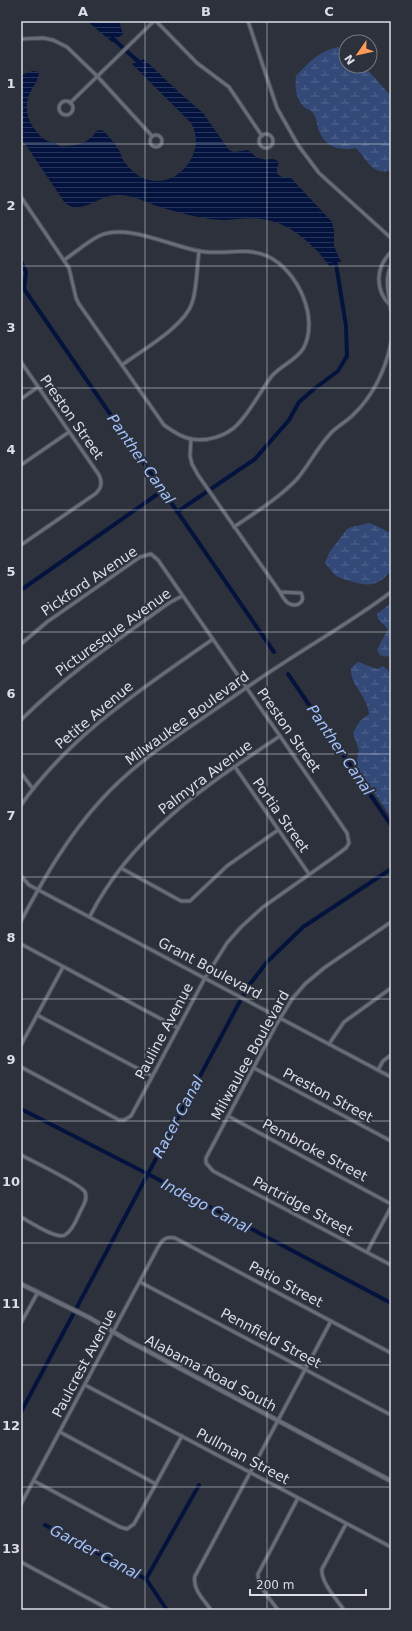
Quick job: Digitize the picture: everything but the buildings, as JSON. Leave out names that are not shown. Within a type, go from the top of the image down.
[{"type":"street","points":[[70,103],[155,21],[197,63],[229,87],[262,136]]},
{"type":"street","points":[[248,21],[277,108],[298,145],[319,173],[391,238]]},
{"type":"street","points":[[21,39],[43,38],[60,43],[97,76],[152,136]]},
{"type":"street","points":[[65,101],[70,103],[72,108],[71,112],[67,115],[61,113],[59,109],[61,103],[65,101]]},
{"type":"street","points":[[158,134],[161,136],[162,142],[160,145],[156,147],[151,144],[150,140],[152,136],[158,134]]},
{"type":"street","points":[[268,135],[272,138],[273,142],[271,146],[267,148],[261,146],[259,142],[262,136],[268,135]]},
{"type":"street","points":[[21,197],[69,268],[76,298],[164,425],[172,431],[191,439],[216,437],[233,428],[243,418],[272,376],[299,354],[305,343],[308,329],[305,306],[300,289],[289,272],[275,260],[266,256],[246,251],[212,253],[199,251],[120,231],[98,237],[64,260]]},
{"type":"street","points":[[122,365],[177,326],[185,316],[192,303],[199,251]]},
{"type":"street","points":[[390,305],[383,298],[378,282],[380,271],[391,252]]},
{"type":"street","points":[[391,266],[386,285],[391,310]]},
{"type":"street","points":[[380,271],[388,274]]},
{"type":"street","points":[[234,527],[271,502],[290,486],[303,472],[330,434],[355,413],[369,398],[384,370],[391,343]]},
{"type":"street","name":"Preston Street","points":[[21,362],[101,480],[101,486],[95,494],[21,545]]},
{"type":"street","points":[[21,399],[38,387]]},
{"type":"street","points":[[21,465],[69,432]]},
{"type":"street","points":[[191,439],[190,456],[192,464],[205,486],[284,599],[295,605],[303,600],[301,593],[280,592]]},
{"type":"street","name":"Preston Street","points":[[151,554],[158,560],[347,833],[349,843]]},
{"type":"street","name":"Pickford Avenue","points":[[21,644],[47,622],[140,557],[151,554]]},
{"type":"street","name":"Milwaukee Boulevard","points":[[21,921],[51,867],[76,830],[120,780],[164,744],[391,592]]},
{"type":"street","name":"Picturesque Avenue","points":[[21,720],[91,658],[169,603],[182,596]]},
{"type":"street","name":"Petite Avenue","points":[[21,805],[33,789],[72,745],[108,714],[213,640]]},
{"type":"street","name":"Palmyra Avenue","points":[[90,916],[108,885],[121,868],[144,840],[168,817],[197,793],[280,736]]},
{"type":"street","name":"Portia Street","points":[[235,767],[309,874]]},
{"type":"street","points":[[21,773],[33,789]]},
{"type":"street","points":[[121,868],[181,901],[190,901],[227,866],[278,830]]},
{"type":"street","name":"Pauline Avenue","points":[[21,1067],[109,1115],[124,1120],[131,1116],[205,978],[228,943],[246,922],[263,907],[342,851],[349,843]]},
{"type":"street","name":"Grant Boulevard","points":[[21,876],[30,885],[391,1077]]},
{"type":"street","name":"Milwaulee Boulevard","points":[[206,1164],[206,1158],[211,1148],[280,1018],[292,999],[310,979],[324,968],[391,922]]},
{"type":"street","points":[[21,944],[178,1028]]},
{"type":"street","points":[[21,1045],[63,967]]},
{"type":"street","points":[[329,1044],[344,1022],[391,988]]},
{"type":"street","points":[[37,1015],[152,1076]]},
{"type":"street","points":[[378,1070],[383,1061],[391,1055]]},
{"type":"street","name":"Preston Street","points":[[254,1068],[391,1141]]},
{"type":"street","name":"Pembroke Street","points":[[228,1116],[391,1204]]},
{"type":"street","points":[[21,1155],[77,1185],[85,1192],[86,1198],[72,1227],[64,1236],[52,1234],[21,1217]]},
{"type":"street","name":"Partridge Street","points":[[206,1164],[214,1171],[391,1265]]},
{"type":"street","points":[[368,1252],[391,1207]]},
{"type":"street","name":"Paulcrest Avenue","points":[[21,1504],[161,1241],[170,1236]]},
{"type":"street","name":"Patio Street","points":[[170,1236],[391,1353]]},
{"type":"street","name":"Pennfield Street","points":[[140,1282],[391,1415]]},
{"type":"street","name":"Alabama Road South","points":[[21,1284],[70,1307],[113,1332],[391,1481]]},
{"type":"street","points":[[21,1323],[38,1292]]},
{"type":"street","points":[[211,1610],[196,1588],[194,1582],[198,1570],[331,1321]]},
{"type":"street","name":"Pullman Street","points":[[85,1385],[391,1547]]},
{"type":"street","points":[[60,1432],[156,1484]]},
{"type":"street","points":[[34,1481],[120,1527],[127,1529],[134,1524],[182,1436]]},
{"type":"street","points":[[278,1610],[258,1579],[262,1566],[298,1498]]},
{"type":"street","points":[[344,1610],[321,1574],[322,1569],[346,1524]]},
{"type":"street","points":[[21,1562],[110,1610]]},
{"type":"green space","points":[[338,47],[338,74],[371,74],[391,96],[391,170],[379,171],[370,165],[356,148],[338,148],[332,146],[324,140],[313,113],[303,106],[298,99],[296,76],[320,54]]},
{"type":"green space","points":[[370,523],[391,533],[391,570],[385,577],[373,584],[360,584],[338,577],[325,563],[329,553],[347,529]]},
{"type":"green space","points":[[391,603],[391,656],[384,656],[379,654],[377,650],[388,629],[378,619],[377,614]]},
{"type":"green space","points":[[358,662],[377,669],[383,666],[388,670],[391,677],[391,817],[356,766],[359,750],[353,733],[360,721],[369,714],[366,702],[356,686],[351,674],[351,668]]},
{"type":"shaded area","points":[[87,21],[119,21],[123,34],[112,42]]},
{"type":"shaded area","points":[[144,59],[203,113],[229,150],[234,152],[248,150],[255,156],[265,159],[273,159],[279,163],[277,167],[277,174],[282,177],[290,177],[332,222],[334,231],[334,246],[341,262],[330,267],[317,250],[309,243],[292,230],[272,221],[257,218],[214,220],[189,215],[160,207],[133,197],[122,195],[110,196],[78,207],[65,203],[21,138],[21,75],[33,71],[39,72],[38,79],[27,100],[27,111],[33,127],[45,140],[55,142],[59,146],[69,146],[85,142],[96,131],[102,130],[115,144],[122,159],[136,174],[153,181],[165,180],[176,176],[185,168],[192,158],[195,147],[195,135],[191,123],[132,64]]},
{"type":"waterway","points":[[112,38],[141,64]]},
{"type":"waterway","name":"Panther Canal","points":[[21,261],[26,272],[24,289],[274,652]]},
{"type":"waterway","points":[[177,512],[255,459],[289,420],[299,402],[338,371],[347,356],[346,326],[336,264],[333,261]]},
{"type":"waterway","points":[[21,590],[162,491]]},
{"type":"waterway","name":"Panther Canal","points":[[288,674],[391,825]]},
{"type":"waterway","name":"Racer Canal","points":[[21,1412],[247,988],[267,962],[303,927],[391,869]]},
{"type":"waterway","name":"Indego Canal","points":[[21,1109],[148,1174],[391,1303]]},
{"type":"waterway","name":"Garder Canal","points":[[146,1579],[199,1485]]},
{"type":"waterway","name":"Garder Canal","points":[[45,1525],[146,1579],[167,1610]]}]
